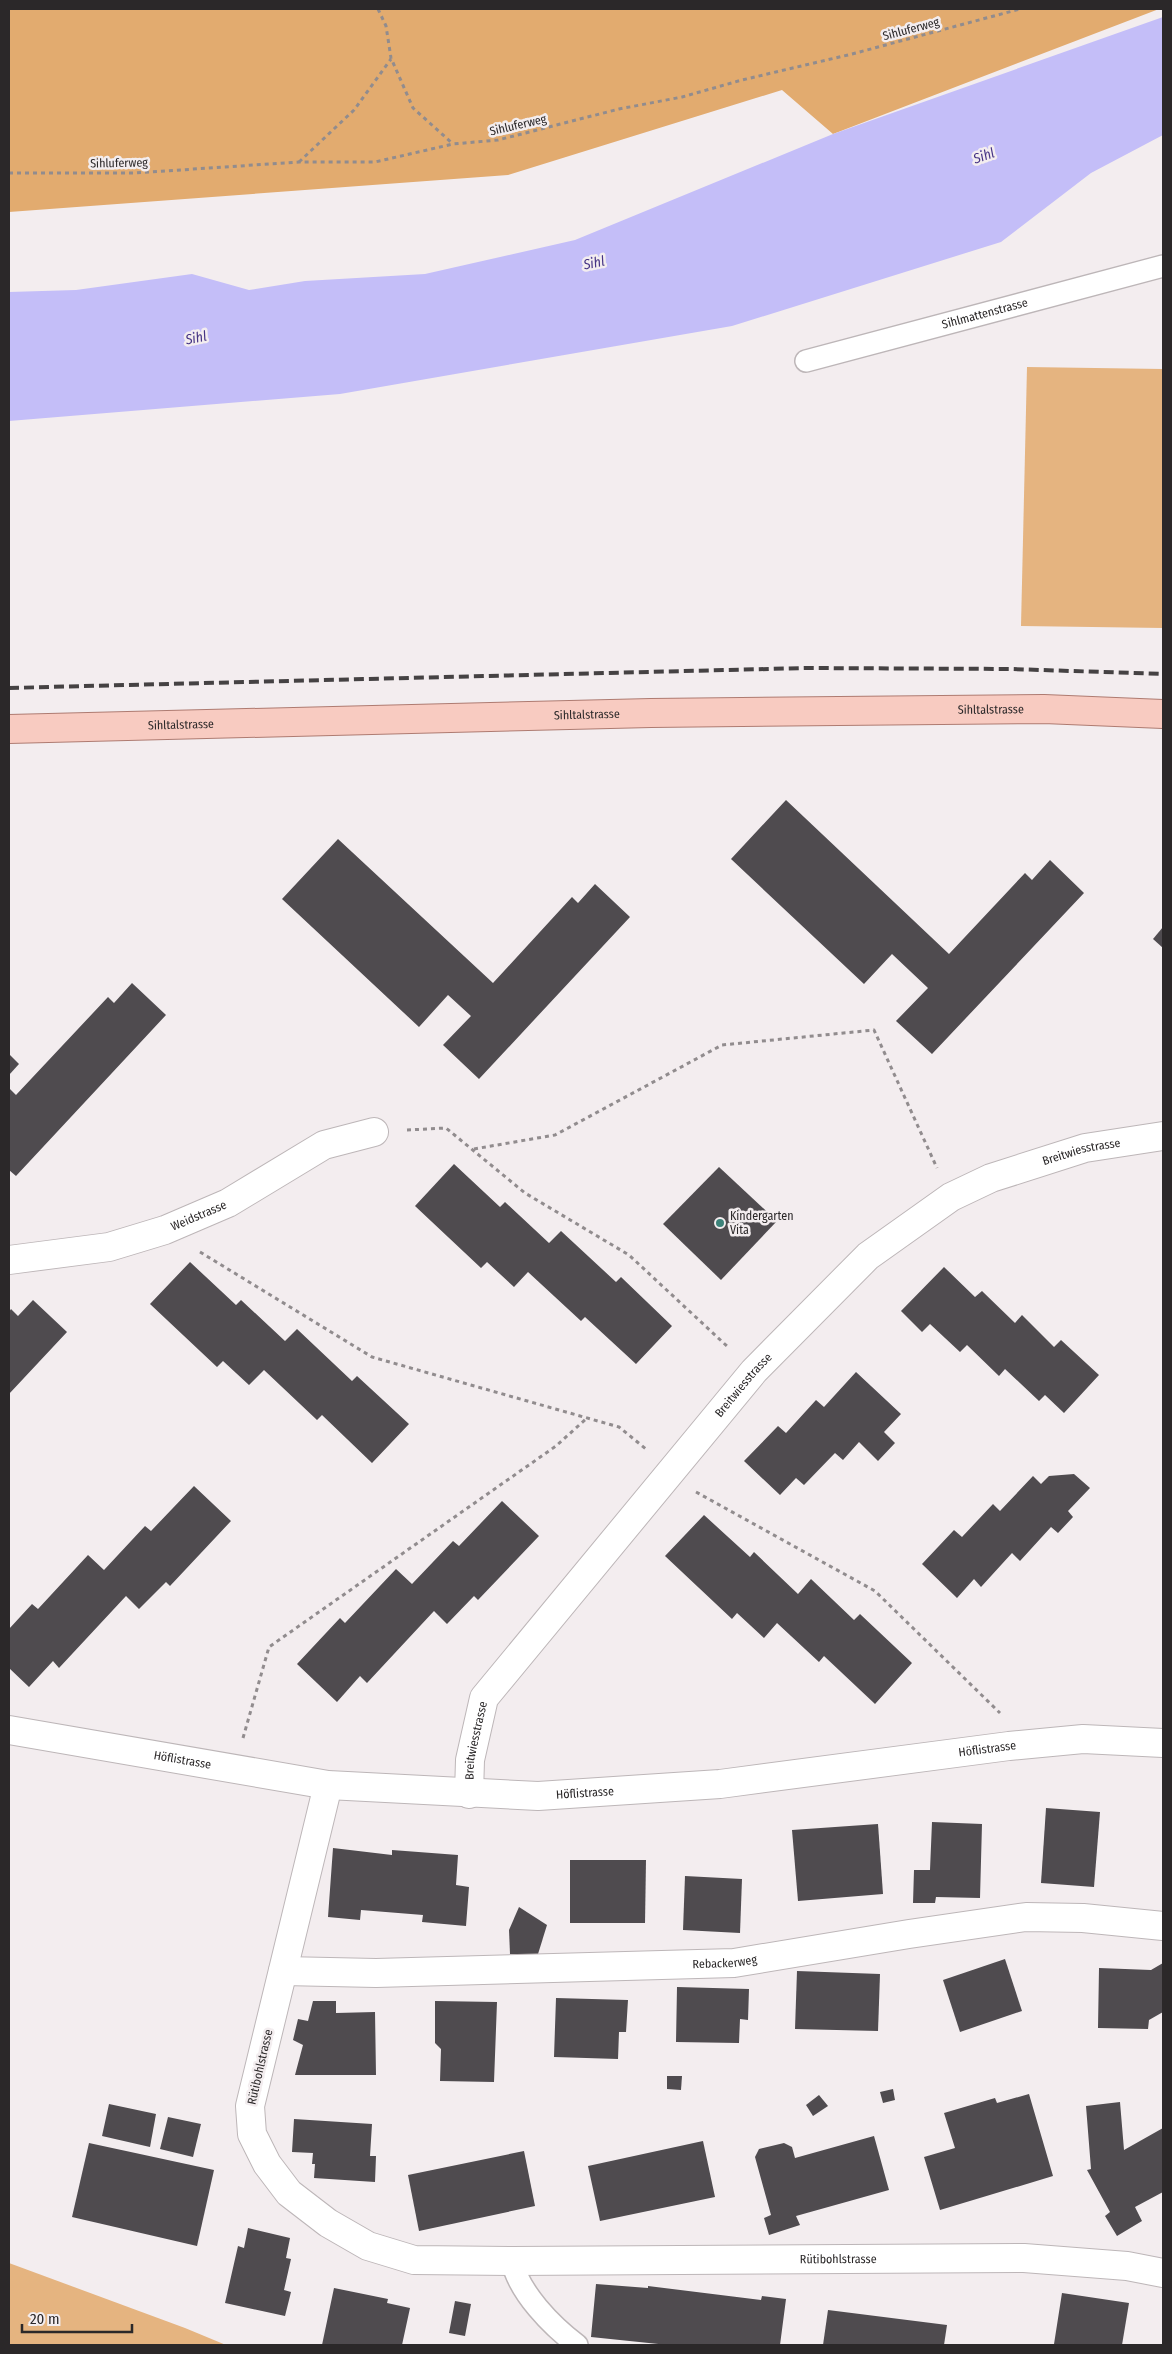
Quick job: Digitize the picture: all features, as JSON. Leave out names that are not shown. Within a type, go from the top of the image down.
[{"type":"main road","name":"Sihltalstrasse","points":[[9,729],[651,713],[1044,709],[1163,714]]},
{"type":"street","name":"Weidstrasse","points":[[9,1260],[109,1247],[165,1230],[228,1203],[324,1145],[374,1132]]},
{"type":"street","name":"Breitwiesstrasse","points":[[469,1794],[470,1760],[484,1698],[754,1371],[868,1256],[951,1197],[991,1178],[1085,1148],[1163,1136]]},
{"type":"street","name":"Höflistrasse","points":[[9,1730],[328,1785],[469,1794],[538,1796],[720,1784],[1083,1738],[1163,1743]]},
{"type":"street","name":"Rütibohlstrasse","points":[[328,1785],[250,2106],[252,2134],[267,2164],[290,2193],[328,2223],[368,2246],[414,2260],[1024,2258],[1127,2266],[1163,2273]]},
{"type":"street","name":"Rebackerweg","points":[[283,1971],[376,1973],[734,1963],[1026,1917],[1083,1918],[1163,1926]]},
{"type":"lane","name":"Sihlmattenstrasse","points":[[806,361],[1163,266]]},
{"type":"lane","points":[[512,2261],[514,2273],[543,2316],[577,2345]]},
{"type":"path","points":[[378,9],[386,26],[391,58],[413,108],[453,144]]},
{"type":"path","name":"Sihluferweg","points":[[9,173],[135,173],[299,162],[374,162],[453,144],[498,140],[619,109],[682,97],[1020,9]]},
{"type":"path","points":[[299,162],[354,110],[391,58]]},
{"type":"path","points":[[474,1149],[555,1135],[722,1045],[874,1030],[951,1197]]},
{"type":"path","points":[[374,1132],[446,1128],[474,1149],[525,1193],[629,1255],[754,1371]]},
{"type":"path","points":[[165,1230],[372,1357],[619,1427],[697,1493],[875,1591],[1004,1717],[1008,1746]]},
{"type":"path","points":[[234,1770],[269,1647],[556,1446],[587,1418]]},
{"type":"shaded area","points":[[9,9],[1159,9],[833,134],[782,90],[508,175],[9,212]]},
{"type":"shaded area","points":[[1027,367],[1163,369],[1163,628],[1021,626]]},
{"type":"shaded area","points":[[9,2263],[185,2328],[226,2345],[9,2345]]},
{"type":"water","name":"Sihl","points":[[1163,17],[1163,135],[1091,173],[1001,242],[732,326],[340,394],[9,421],[9,292],[76,290],[192,274],[249,290],[305,281],[425,274],[575,240],[833,134]]},
{"type":"building","points":[[786,800],[949,954],[1025,873],[1032,880],[1050,860],[1084,893],[932,1054],[896,1021],[928,988],[892,954],[864,984],[731,859]]},
{"type":"building","points":[[338,839],[493,983],[572,897],[578,903],[595,884],[630,917],[479,1079],[443,1045],[471,1016],[448,995],[419,1027],[282,899]]},
{"type":"building","points":[[1163,927],[1163,948],[1153,939]]},
{"type":"building","points":[[132,983],[166,1015],[16,1176],[9,1170],[9,1088],[16,1095],[108,997],[114,1003]]},
{"type":"building","points":[[9,1054],[19,1064],[9,1075]]},
{"type":"building","points":[[454,1164],[500,1207],[505,1202],[549,1243],[561,1231],[616,1282],[621,1277],[672,1326],[636,1364],[585,1317],[581,1321],[528,1272],[514,1287],[487,1262],[481,1268],[415,1206]]},
{"type":"building","name":"Kindergarten Vita","points":[[719,1167],[777,1221],[721,1280],[663,1224]]},
{"type":"building","points":[[190,1262],[236,1305],[241,1300],[285,1341],[297,1329],[352,1381],[357,1376],[409,1424],[372,1463],[322,1415],[317,1420],[264,1370],[249,1385],[223,1361],[217,1367],[150,1304]]},
{"type":"building","points":[[944,1267],[975,1297],[982,1291],[1015,1323],[1022,1315],[1054,1347],[1061,1340],[1099,1375],[1064,1413],[1045,1395],[1039,1401],[1005,1369],[999,1376],[967,1345],[960,1352],[930,1324],[922,1332],[901,1311]]},
{"type":"building","points":[[33,1300],[67,1332],[9,1394],[9,1312],[11,1309],[18,1316]]},
{"type":"building","points":[[856,1372],[901,1414],[884,1432],[895,1443],[878,1461],[859,1442],[843,1460],[835,1453],[804,1485],[796,1478],[780,1495],[744,1461],[778,1426],[786,1433],[816,1400],[824,1407]]},
{"type":"building","points":[[1074,1474],[1090,1488],[1068,1511],[1073,1517],[1058,1533],[1051,1527],[1020,1561],[1012,1553],[981,1587],[974,1579],[957,1598],[922,1564],[954,1530],[962,1537],[993,1504],[1000,1511],[1033,1476],[1041,1484],[1049,1476]]},
{"type":"building","points":[[194,1486],[231,1521],[170,1586],[166,1582],[139,1609],[126,1596],[59,1668],[53,1661],[29,1687],[9,1668],[9,1629],[32,1604],[38,1609],[88,1555],[104,1570],[145,1526],[151,1531]]},
{"type":"building","points":[[502,1501],[539,1536],[478,1600],[474,1596],[447,1624],[434,1611],[367,1683],[360,1676],[337,1702],[297,1664],[340,1618],[345,1623],[396,1569],[412,1584],[453,1541],[459,1546]]},
{"type":"building","points":[[704,1515],[750,1557],[754,1552],[798,1594],[811,1579],[854,1620],[860,1614],[912,1663],[875,1704],[824,1656],[819,1662],[777,1623],[764,1638],[737,1613],[732,1619],[665,1556]]},
{"type":"building","points":[[1046,1808],[1100,1812],[1094,1887],[1041,1883]]},
{"type":"building","points":[[932,1822],[982,1824],[980,1898],[936,1897],[935,1903],[913,1903],[914,1870],[930,1870]]},
{"type":"building","points":[[878,1824],[883,1894],[798,1901],[792,1830]]},
{"type":"building","points":[[333,1848],[392,1855],[392,1850],[458,1855],[456,1885],[469,1887],[466,1926],[422,1922],[423,1915],[361,1910],[360,1920],[328,1917]]},
{"type":"building","points":[[570,1860],[646,1860],[645,1923],[570,1923]]},
{"type":"building","points":[[685,1876],[742,1879],[740,1933],[683,1930]]},
{"type":"building","points":[[519,1907],[547,1925],[538,1954],[510,1954],[509,1930]]},
{"type":"building","points":[[1005,1959],[1022,2011],[960,2032],[943,1980]]},
{"type":"building","points":[[1163,1963],[1163,2012],[1149,2020],[1148,2029],[1098,2028],[1099,1968],[1151,1970]]},
{"type":"building","points":[[797,1971],[880,1974],[878,2031],[795,2029]]},
{"type":"building","points":[[677,1987],[749,1989],[748,2020],[740,2019],[739,2043],[676,2042]]},
{"type":"building","points":[[556,1998],[628,2000],[626,2032],[619,2032],[618,2059],[554,2057]]},
{"type":"building","points":[[313,2001],[336,2001],[336,2013],[375,2012],[376,2075],[295,2075],[303,2045],[293,2040],[298,2019],[308,2021]]},
{"type":"building","points":[[435,2001],[497,2002],[494,2082],[440,2081],[441,2049],[435,2043]]},
{"type":"building","points":[[667,2076],[682,2076],[681,2090],[667,2089]]},
{"type":"building","points":[[893,2089],[895,2100],[883,2103],[880,2092]]},
{"type":"building","points":[[1029,2094],[1053,2176],[940,2210],[924,2157],[955,2148],[944,2113],[995,2098],[997,2103]]},
{"type":"building","points":[[819,2095],[828,2106],[813,2116],[806,2105]]},
{"type":"building","points":[[1120,2102],[1124,2150],[1163,2128],[1163,2192],[1135,2207],[1142,2221],[1117,2236],[1105,2216],[1110,2212],[1087,2170],[1091,2169],[1086,2106]]},
{"type":"building","points":[[109,2104],[156,2114],[150,2147],[102,2136]]},
{"type":"building","points":[[168,2117],[201,2124],[193,2157],[160,2149]]},
{"type":"building","points":[[294,2119],[372,2124],[370,2156],[376,2156],[375,2182],[314,2178],[315,2164],[312,2164],[313,2153],[292,2152]]},
{"type":"building","points":[[874,2136],[889,2190],[796,2216],[800,2225],[769,2235],[764,2218],[771,2215],[755,2157],[759,2149],[784,2143],[792,2147],[795,2158]]},
{"type":"building","points":[[703,2141],[715,2197],[600,2221],[588,2166]]},
{"type":"building","points":[[89,2143],[214,2170],[197,2246],[72,2217]]},
{"type":"building","points":[[524,2151],[535,2206],[419,2231],[408,2175]]},
{"type":"building","points":[[248,2228],[290,2238],[286,2258],[291,2259],[284,2290],[291,2292],[285,2316],[225,2303],[238,2246],[244,2248]]},
{"type":"building","points":[[596,2284],[648,2288],[648,2286],[761,2300],[762,2296],[786,2299],[780,2345],[668,2345],[591,2337]]},
{"type":"building","points":[[334,2288],[388,2299],[387,2303],[410,2308],[402,2345],[322,2345]]},
{"type":"building","points":[[1062,2293],[1129,2303],[1122,2345],[1054,2344]]},
{"type":"building","points":[[455,2301],[471,2304],[465,2336],[449,2333]]},
{"type":"building","points":[[828,2310],[947,2325],[944,2345],[823,2345]]},
{"type":"railway","points":[[9,688],[808,668],[1012,669],[1163,674]]},
{"type":"place","name":"Kindergarten Vita","points":[[720,1223]]}]
